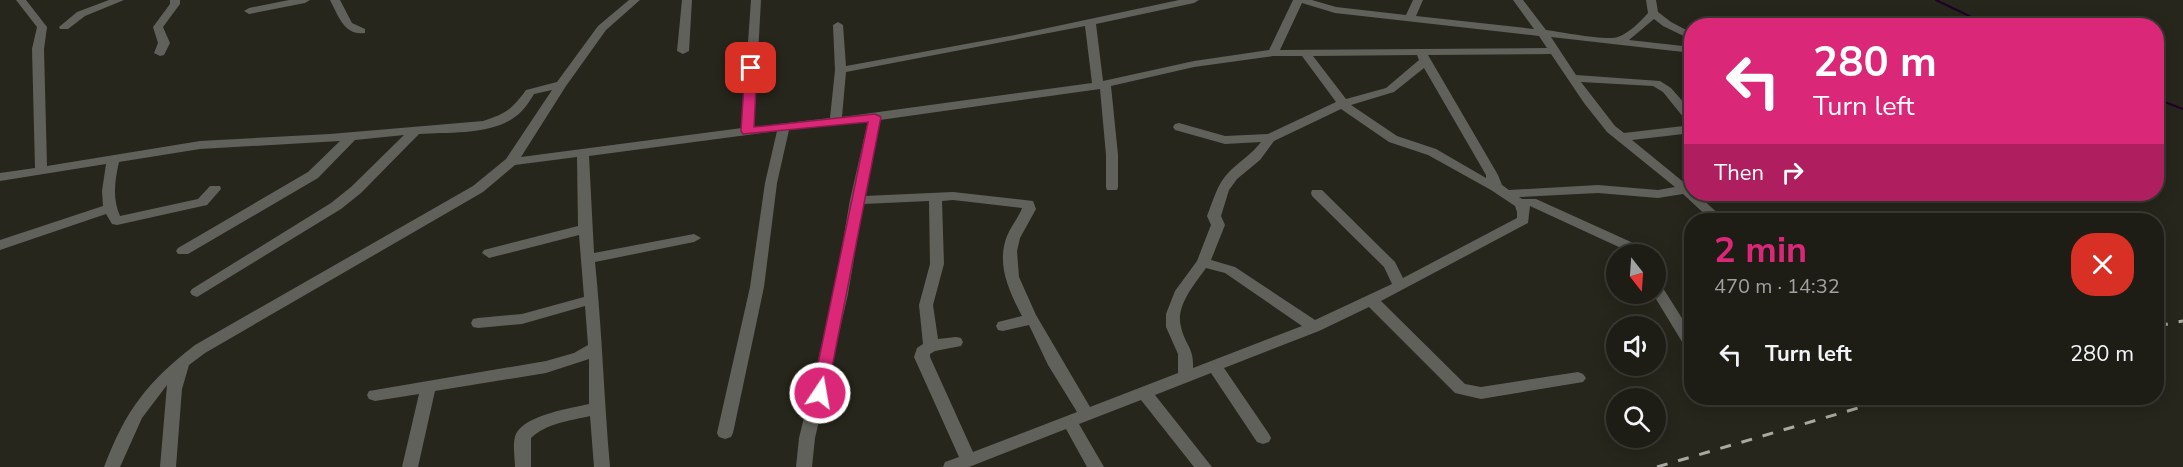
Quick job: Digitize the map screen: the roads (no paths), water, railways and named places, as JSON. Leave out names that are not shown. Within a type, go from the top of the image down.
[{"type":"street","points":[[21,0],[42,27],[39,49],[41,171]]},
{"type":"street","points":[[64,27],[81,14],[119,0]]},
{"type":"street","points":[[160,53],[164,43],[158,27],[175,4],[175,0]]},
{"type":"street","points":[[249,11],[305,0]]},
{"type":"street","points":[[334,0],[348,25],[361,31]]},
{"type":"street","points":[[112,467],[124,433],[144,399],[200,349],[478,189],[511,162],[561,85],[602,28],[635,0]]},
{"type":"street","points":[[683,51],[687,0]]},
{"type":"street","points":[[748,131],[756,0]]},
{"type":"street","points":[[841,70],[1194,0]]},
{"type":"street","points":[[1273,53],[1300,0],[1335,10],[1684,49]]},
{"type":"street","points":[[1410,17],[1418,0]]},
{"type":"street","points":[[1518,0],[1611,129],[1684,189]]},
{"type":"street","points":[[1651,0],[1653,13],[1684,33]]},
{"type":"street","points":[[1619,41],[1641,27],[1653,13]]},
{"type":"street","points":[[1090,22],[1112,155],[1112,187]]},
{"type":"street","points":[[836,122],[841,70],[838,25]]},
{"type":"street","points":[[511,162],[875,117],[1101,86],[1194,64],[1273,53],[1423,56],[1556,51]]},
{"type":"street","points":[[951,467],[1314,327],[1400,286],[1523,220],[1524,212],[1520,204],[1501,191],[1432,152],[1393,139],[1342,104],[1305,53]]},
{"type":"street","points":[[1179,127],[1225,140],[1270,138],[1342,104],[1390,90],[1423,56]]},
{"type":"street","points":[[1423,56],[1501,191]]},
{"type":"street","points":[[1573,78],[1656,83],[1667,90],[1684,110]]},
{"type":"street","points":[[0,177],[200,145],[484,125],[506,118],[518,109],[530,92],[561,85]]},
{"type":"street","points":[[804,467],[807,438],[820,393],[841,294],[857,200],[875,117]]},
{"type":"street","points":[[725,433],[757,287],[771,183],[784,127]]},
{"type":"street","points":[[197,292],[336,206],[356,190],[416,130]]},
{"type":"street","points":[[1623,137],[1684,130]]},
{"type":"street","points":[[183,251],[313,175],[352,136]]},
{"type":"street","points":[[1185,378],[1186,354],[1173,327],[1173,314],[1182,291],[1203,262],[1218,225],[1214,216],[1223,190],[1232,176],[1256,157],[1270,138]]},
{"type":"street","points":[[583,152],[585,228],[596,348],[597,408],[602,467]]},
{"type":"street","points":[[114,158],[107,186],[109,209],[115,220],[202,202],[214,189]]},
{"type":"street","points":[[1501,191],[1598,189],[1628,193],[1671,193],[1684,190]]},
{"type":"street","points":[[1317,193],[1390,265],[1400,286]]},
{"type":"street","points":[[857,200],[935,196],[1001,201],[1030,206],[1012,235],[1008,271],[1031,319],[1087,415]]},
{"type":"street","points":[[931,346],[926,305],[937,264],[935,196]]},
{"type":"street","points":[[1697,201],[1710,213]]},
{"type":"street","points":[[1520,204],[1531,202],[1624,244]]},
{"type":"street","points":[[0,244],[109,209]]},
{"type":"street","points":[[489,253],[585,228]]},
{"type":"street","points":[[587,259],[694,238]]},
{"type":"street","points":[[1203,262],[1230,270],[1314,327]]},
{"type":"street","points":[[478,323],[522,319],[590,300]]},
{"type":"street","points":[[1371,300],[1460,389],[1481,393],[1578,378]]},
{"type":"street","points":[[1666,304],[1684,333]]},
{"type":"street","points":[[1003,326],[1031,319]]},
{"type":"street","points":[[956,342],[931,346],[922,352],[922,357],[969,460]]},
{"type":"street","points":[[375,395],[546,367],[579,357],[596,348]]},
{"type":"street","points":[[168,467],[174,389],[183,362]]},
{"type":"street","points":[[1215,367],[1263,438]]},
{"type":"street","points":[[410,467],[428,387]]},
{"type":"street","points":[[1145,394],[1204,467]]},
{"type":"street","points":[[523,467],[523,436],[527,431],[539,425],[597,408]]},
{"type":"street","points":[[1070,422],[1096,467]]},
{"type":"waterway","points":[[1936,0],[1973,18]]},
{"type":"waterway","points":[[2164,102],[2183,109]]},
{"type":"railway","points":[[2164,325],[2183,321]]},
{"type":"railway","points":[[1657,467],[1868,405]]}]
